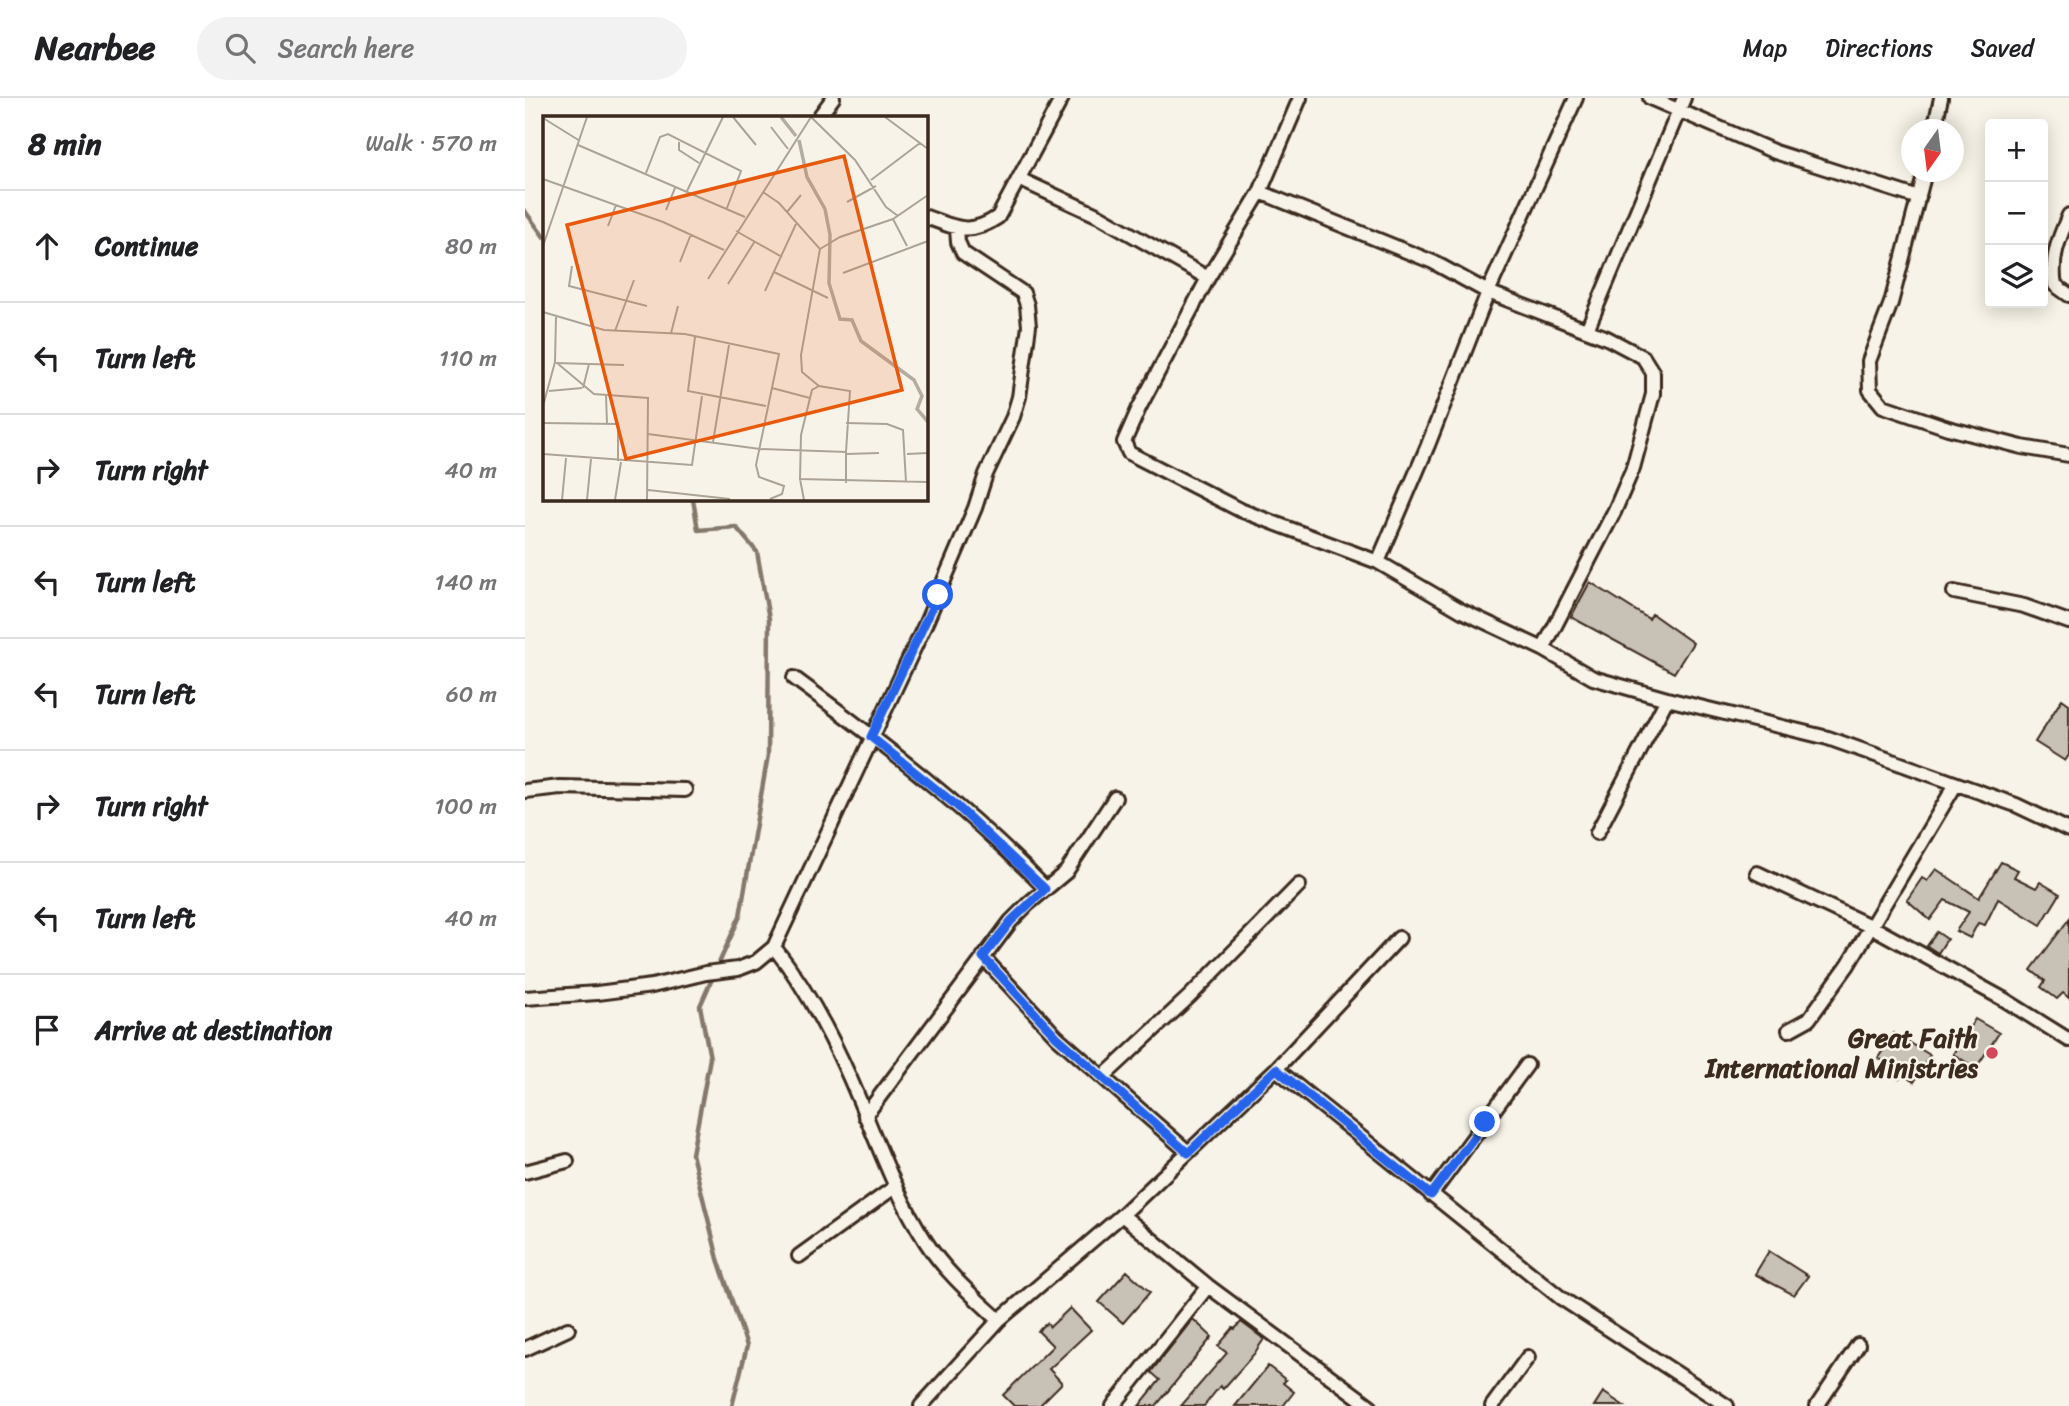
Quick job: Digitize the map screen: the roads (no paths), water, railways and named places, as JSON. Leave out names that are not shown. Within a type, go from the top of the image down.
[{"type":"street","points":[[820,116],[833,98]]},
{"type":"street","points":[[927,217],[957,229],[973,230],[998,217],[1062,98]]},
{"type":"street","points":[[1300,98],[1260,192],[1208,278],[1139,408],[1124,442],[1125,449],[1135,457],[1240,510],[1378,562],[1462,611],[1542,649],[1593,678],[1828,738],[2016,806],[2069,830]]},
{"type":"street","points":[[1378,562],[1428,445],[1488,292],[1576,98]]},
{"type":"street","points":[[1650,98],[1681,104],[1775,152],[1919,198]]},
{"type":"street","points":[[1936,119],[1941,98]]},
{"type":"street","points":[[1587,330],[1681,104]]},
{"type":"street","points":[[1019,179],[1099,216],[1208,278]]},
{"type":"street","points":[[1923,182],[1891,303],[1869,360],[1870,390],[1883,406],[1948,428],[2022,447],[2069,455]]},
{"type":"street","points":[[1260,192],[1433,262],[1488,292],[1607,338],[1643,357],[1653,373],[1653,394],[1629,479],[1542,649]]},
{"type":"street","points":[[2069,215],[2055,251],[2053,274],[2055,285],[2069,295]]},
{"type":"street","points":[[525,998],[652,986],[706,973],[738,969],[756,962],[774,947],[929,615],[1019,397],[1029,326],[1023,293],[963,253],[958,242],[957,229]]},
{"type":"street","points":[[1954,592],[2024,606],[2069,622]]},
{"type":"street","points":[[794,678],[956,805],[1045,889]]},
{"type":"street","points":[[1597,833],[1667,699]]},
{"type":"street","points":[[1789,1030],[1809,1019],[1848,965],[1956,784]]},
{"type":"street","points":[[525,791],[560,787],[685,790]]},
{"type":"street","points":[[865,1116],[1011,921],[1066,872],[1115,798]]},
{"type":"street","points":[[1757,873],[1872,927],[2005,1000],[2069,1040]]},
{"type":"street","points":[[1103,1077],[1190,996],[1299,885]]},
{"type":"street","points":[[921,1406],[999,1320],[1122,1215],[1276,1069],[1399,938]]},
{"type":"street","points":[[774,947],[790,967],[826,1029],[896,1186],[925,1242],[942,1265],[999,1320]]},
{"type":"street","points":[[983,957],[1057,1037],[1188,1153]]},
{"type":"street","points":[[1431,1195],[1527,1065]]},
{"type":"street","points":[[1276,1069],[1561,1298],[1727,1406]]},
{"type":"street","points":[[525,1172],[567,1161]]},
{"type":"street","points":[[799,1256],[896,1186]]},
{"type":"street","points":[[1122,1215],[1208,1286],[1370,1406]]},
{"type":"street","points":[[1113,1406],[1208,1286]]},
{"type":"street","points":[[525,1349],[568,1329]]},
{"type":"street","points":[[1817,1406],[1858,1345]]},
{"type":"street","points":[[1492,1406],[1528,1357]]},
{"type":"waterway","points":[[525,211],[543,236]]},
{"type":"waterway","points":[[693,500],[698,530],[736,527],[757,552],[769,619],[768,755],[740,916],[700,1006],[710,1058],[692,1154],[718,1259],[747,1346],[732,1406]]},
{"type":"place","name":"Great Faith International Ministries","points":[[1992,1053]]}]
